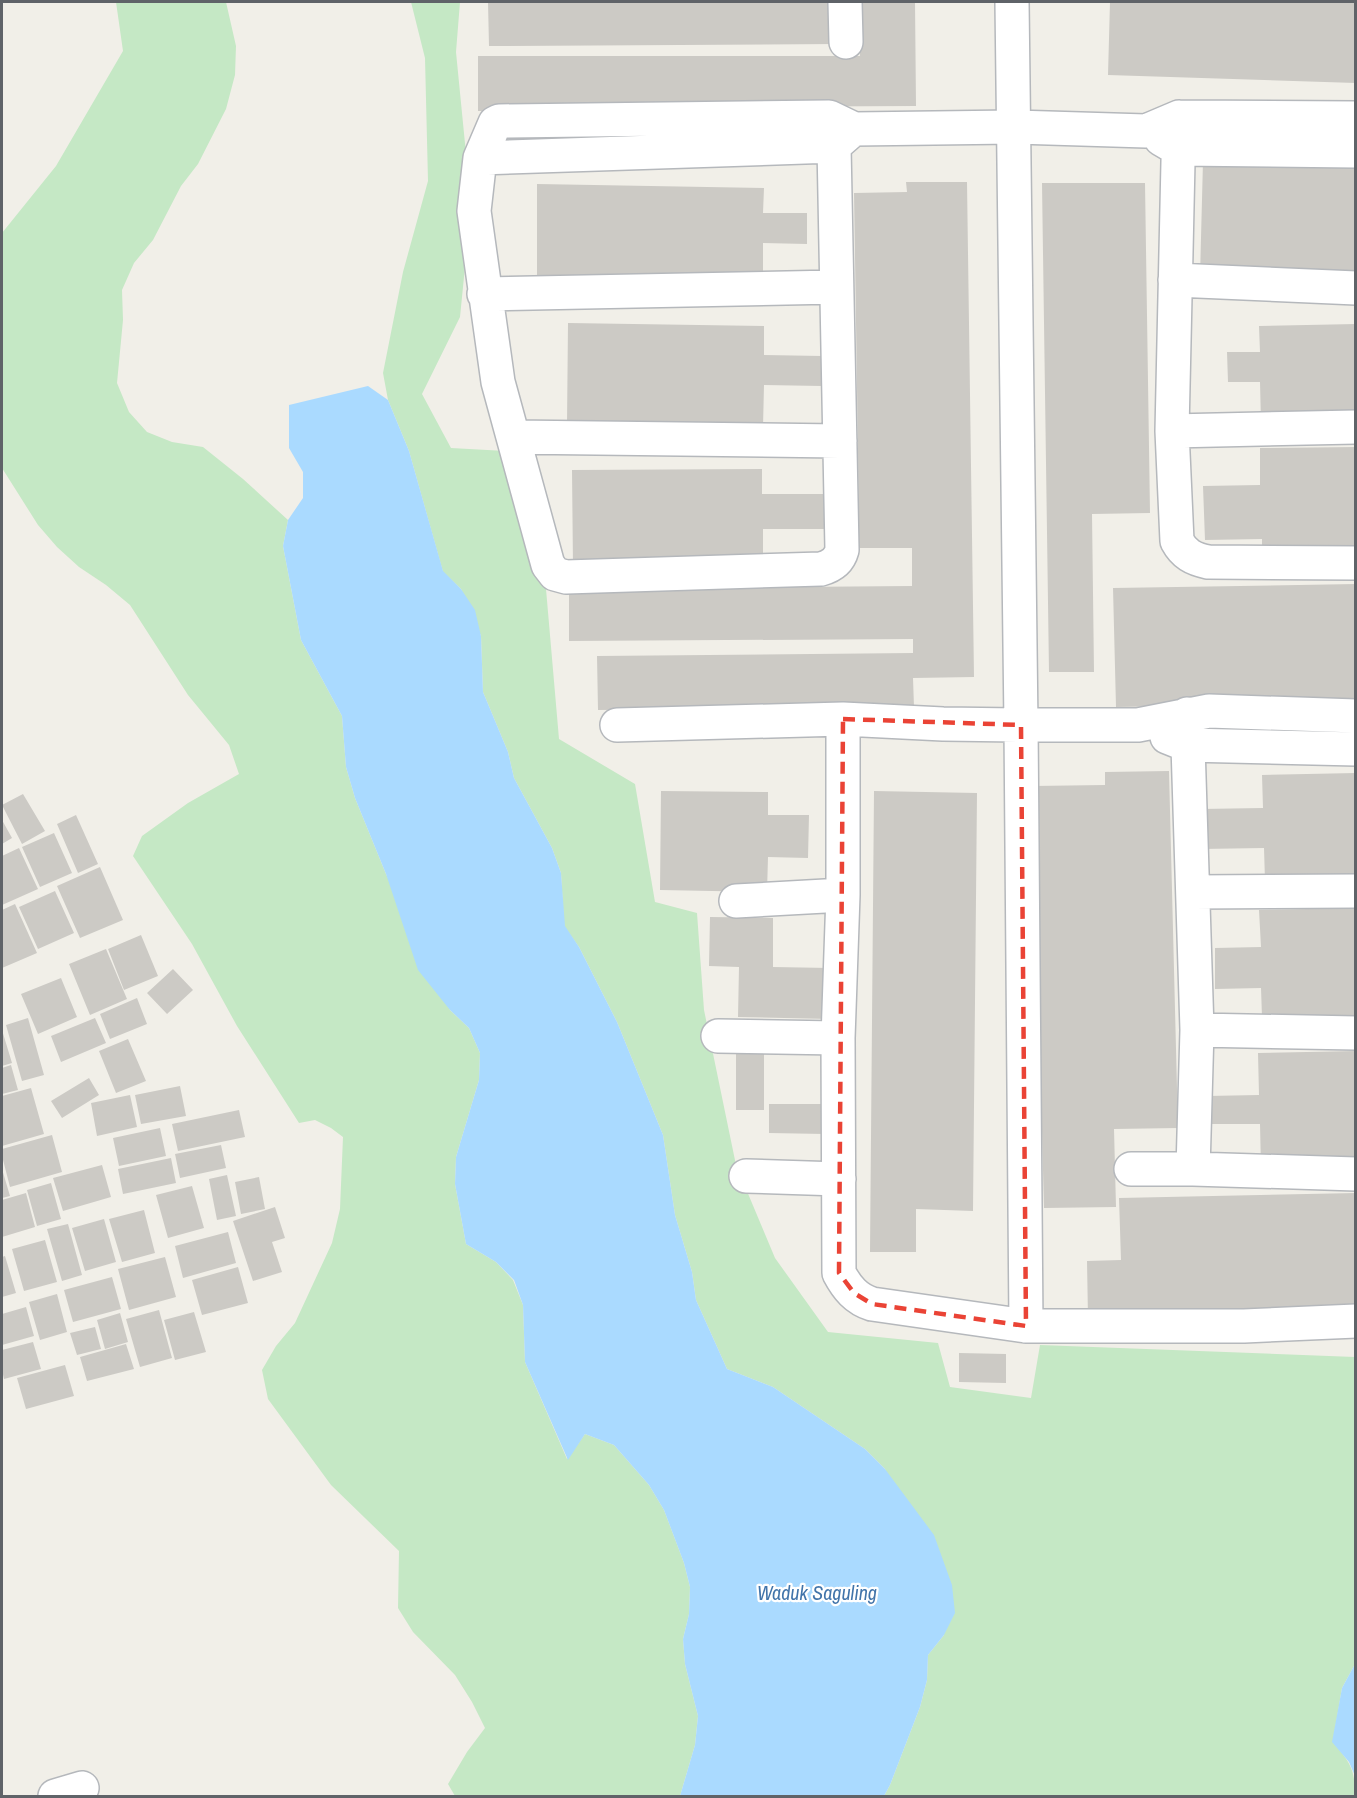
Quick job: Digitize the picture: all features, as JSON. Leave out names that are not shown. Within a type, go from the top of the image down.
[{"type":"street","points":[[845,2],[846,42]]},
{"type":"street","points":[[1012,2],[1026,1326]]},
{"type":"street","points":[[839,131],[836,287],[842,550],[840,557],[829,567],[821,570],[566,577],[555,574],[548,565],[498,382],[474,211],[480,158],[839,131],[1014,127],[1146,131],[1179,117],[1356,118]]},
{"type":"street","points":[[1179,117],[1172,431],[1177,541],[1182,550],[1190,556],[1208,562],[1356,563]]},
{"type":"street","points":[[1146,131],[1178,149],[1356,151]]},
{"type":"street","points":[[1175,280],[1356,288]]},
{"type":"street","points":[[484,294],[836,287]]},
{"type":"street","points":[[1172,431],[1356,427]]},
{"type":"street","points":[[513,437],[840,441]]},
{"type":"street","points":[[1187,729],[1209,711],[1356,716]]},
{"type":"street","points":[[843,719],[843,895],[838,1038],[839,1273],[845,1285],[861,1300],[872,1304],[1026,1326],[1244,1326],[1356,1321]]},
{"type":"street","points":[[617,725],[843,719],[943,724],[1138,725],[1356,749]]},
{"type":"street","points":[[1187,729],[1197,1030],[1193,1169]]},
{"type":"street","points":[[1193,892],[1356,891]]},
{"type":"street","points":[[736,901],[843,895]]},
{"type":"street","points":[[1197,1030],[1356,1034]]},
{"type":"street","points":[[718,1036],[838,1038]]},
{"type":"street","points":[[1131,1169],[1356,1174]]},
{"type":"street","points":[[746,1176],[839,1179]]},
{"type":"highlighted area","points":[[843,719],[1021,725],[1026,1326],[872,1304],[854,1293],[839,1273]]},
{"type":"green space","points":[[116,2],[226,2],[236,46],[235,75],[226,109],[198,164],[181,186],[153,240],[134,263],[122,290],[123,320],[117,383],[129,412],[147,432],[172,442],[203,447],[288,520],[283,546],[301,640],[342,716],[346,767],[355,798],[386,874],[450,1010],[469,1028],[480,1053],[479,1080],[456,1157],[455,1184],[466,1244],[496,1262],[513,1280],[523,1305],[525,1362],[567,1459],[585,1434],[614,1445],[649,1485],[664,1510],[684,1563],[690,1587],[689,1614],[683,1639],[685,1664],[698,1716],[695,1745],[680,1796],[455,1796],[448,1784],[485,1728],[455,1675],[413,1632],[398,1608],[399,1551],[331,1485],[268,1399],[262,1370],[276,1346],[295,1323],[332,1243],[340,1209],[343,1137],[315,1120],[299,1123],[237,1026],[192,944],[133,856],[142,836],[188,803],[239,774],[229,745],[188,695],[130,605],[79,567],[57,547],[38,525],[2,468],[2,233],[56,166],[123,51]]},
{"type":"green space","points":[[411,2],[460,2],[456,52],[468,174],[467,247],[460,317],[422,394],[451,448],[525,452],[528,545],[546,589],[559,739],[635,784],[655,902],[697,913],[704,1010],[736,1165],[775,1258],[828,1332],[938,1343],[950,1387],[1031,1398],[1040,1345],[1355,1357],[1355,1664],[1342,1688],[1333,1741],[1353,1772],[1355,1796],[884,1796],[920,1707],[927,1680],[928,1655],[944,1635],[885,1469],[865,1449],[773,1387],[727,1369],[696,1300],[692,1272],[675,1215],[663,1135],[617,1022],[579,947],[564,926],[561,873],[552,848],[514,778],[508,752],[483,692],[481,636],[461,589],[443,572],[409,451],[388,400],[383,373],[403,272],[428,181],[425,58]]},
{"type":"water","name":"Waduk Saguling","points":[[368,386],[388,400],[409,451],[443,571],[461,589],[475,610],[481,636],[483,692],[508,752],[514,778],[552,848],[561,873],[565,926],[579,947],[617,1022],[663,1135],[675,1215],[692,1272],[696,1300],[727,1369],[773,1387],[865,1449],[885,1469],[934,1535],[952,1585],[955,1613],[944,1635],[928,1655],[927,1680],[920,1707],[884,1796],[680,1796],[695,1745],[698,1716],[685,1664],[683,1639],[689,1614],[690,1587],[684,1563],[664,1510],[649,1485],[614,1445],[585,1434],[568,1460],[525,1362],[523,1305],[514,1280],[496,1262],[466,1244],[455,1184],[456,1157],[479,1080],[480,1053],[469,1028],[450,1010],[418,970],[386,874],[355,798],[346,767],[342,716],[301,640],[283,546],[288,520],[303,498],[303,472],[289,448],[289,405]]},
{"type":"water","points":[[1355,1664],[1355,1776],[1349,1762],[1332,1742],[1342,1688]]},
{"type":"building","points":[[488,2],[838,2],[838,44],[489,46]]},
{"type":"building","points":[[859,2],[915,2],[916,106],[690,107],[644,111],[478,111],[478,56],[860,56]]},
{"type":"building","points":[[1110,2],[1356,2],[1356,83],[1108,75]]},
{"type":"building","points":[[1203,161],[1356,166],[1356,283],[1200,277]]},
{"type":"building","points":[[906,182],[967,182],[974,677],[913,678],[914,707],[598,710],[597,656],[913,653],[913,639],[569,641],[569,589],[912,586],[912,548],[859,548],[854,193],[907,192]]},
{"type":"building","points":[[1042,183],[1145,183],[1150,513],[1092,514],[1094,672],[1049,672]]},
{"type":"building","points":[[537,184],[764,188],[763,213],[807,213],[807,244],[763,243],[763,278],[537,275]]},
{"type":"building","points":[[568,323],[764,326],[764,355],[822,356],[822,386],[764,385],[763,427],[567,424]]},
{"type":"building","points":[[1356,324],[1356,421],[1261,423],[1260,382],[1228,382],[1227,352],[1260,352],[1259,326]]},
{"type":"building","points":[[1356,447],[1356,558],[1262,560],[1262,539],[1205,540],[1203,486],[1260,485],[1260,448]]},
{"type":"building","points":[[762,469],[762,494],[824,494],[825,529],[763,529],[763,564],[573,566],[572,470]]},
{"type":"building","points":[[1356,584],[1356,703],[1116,707],[1113,588]]},
{"type":"building","points":[[1169,771],[1178,1128],[1114,1129],[1116,1207],[1044,1208],[1033,786],[1105,785],[1105,772]]},
{"type":"building","points":[[1356,773],[1356,880],[1265,881],[1264,848],[1201,849],[1201,809],[1263,808],[1262,775]]},
{"type":"building","points":[[661,791],[768,792],[768,815],[809,815],[808,858],[768,857],[767,892],[660,890]]},
{"type":"building","points":[[874,791],[977,793],[973,1211],[916,1209],[916,1252],[870,1252]]},
{"type":"building","points":[[23,794],[45,831],[22,844],[2,805]]},
{"type":"building","points":[[76,815],[98,864],[78,873],[57,824]]},
{"type":"building","points":[[2,820],[12,838],[2,844]]},
{"type":"building","points":[[54,833],[72,873],[40,887],[22,847]]},
{"type":"building","points":[[19,848],[38,889],[2,905],[2,856]]},
{"type":"building","points":[[100,867],[123,920],[80,938],[57,886]]},
{"type":"building","points":[[55,891],[74,933],[38,949],[19,907]]},
{"type":"building","points":[[15,904],[37,953],[2,968],[2,910]]},
{"type":"building","points":[[1356,908],[1356,1015],[1262,1017],[1261,988],[1215,989],[1215,948],[1261,947],[1259,910]]},
{"type":"building","points":[[710,917],[773,918],[773,967],[830,968],[830,1019],[738,1017],[739,967],[709,966]]},
{"type":"building","points":[[141,935],[158,976],[124,990],[108,949]]},
{"type":"building","points":[[106,949],[127,999],[90,1015],[69,964]]},
{"type":"building","points":[[173,969],[193,990],[167,1014],[147,993]]},
{"type":"building","points":[[61,978],[77,1017],[38,1034],[21,994]]},
{"type":"building","points":[[137,998],[147,1024],[110,1039],[100,1014]]},
{"type":"building","points":[[28,1018],[44,1075],[22,1081],[6,1025]]},
{"type":"building","points":[[95,1018],[106,1043],[61,1062],[51,1036]]},
{"type":"building","points":[[2,1030],[12,1063],[2,1066]]},
{"type":"building","points":[[128,1039],[146,1081],[116,1093],[99,1051]]},
{"type":"building","points":[[736,1047],[764,1047],[764,1110],[736,1110]]},
{"type":"building","points":[[1356,1051],[1356,1166],[1261,1168],[1260,1124],[1208,1124],[1207,1096],[1259,1095],[1258,1053]]},
{"type":"building","points":[[11,1065],[18,1090],[2,1094],[2,1068]]},
{"type":"building","points":[[89,1078],[99,1095],[62,1118],[51,1101]]},
{"type":"building","points":[[180,1086],[186,1116],[141,1124],[135,1095]]},
{"type":"building","points":[[31,1088],[44,1134],[2,1146],[2,1096]]},
{"type":"building","points":[[130,1095],[137,1127],[97,1136],[91,1103]]},
{"type":"building","points":[[769,1104],[826,1104],[825,1134],[769,1133]]},
{"type":"building","points":[[239,1110],[245,1137],[178,1151],[172,1124]]},
{"type":"building","points":[[160,1128],[166,1156],[119,1166],[113,1138]]},
{"type":"building","points":[[52,1135],[62,1172],[10,1187],[2,1149]]},
{"type":"building","points":[[221,1145],[226,1168],[180,1178],[175,1154]]},
{"type":"building","points":[[171,1158],[176,1183],[123,1194],[118,1169]]},
{"type":"building","points":[[102,1165],[111,1197],[63,1211],[53,1178]]},
{"type":"building","points":[[2,1169],[10,1196],[2,1198]]},
{"type":"building","points":[[227,1175],[236,1216],[217,1220],[209,1179]]},
{"type":"building","points":[[259,1177],[265,1209],[241,1214],[235,1182]]},
{"type":"building","points":[[51,1183],[61,1219],[37,1226],[27,1190]]},
{"type":"building","points":[[192,1186],[204,1228],[168,1238],[156,1195]]},
{"type":"building","points":[[26,1193],[35,1227],[2,1237],[2,1200]]},
{"type":"building","points":[[1356,1193],[1356,1314],[1088,1318],[1087,1261],[1121,1260],[1119,1198]]},
{"type":"building","points":[[275,1207],[285,1238],[272,1242],[282,1272],[253,1281],[233,1221]]},
{"type":"building","points":[[144,1210],[155,1253],[122,1262],[109,1219]]},
{"type":"building","points":[[104,1219],[116,1262],[85,1271],[72,1228]]},
{"type":"building","points":[[68,1224],[82,1275],[62,1281],[47,1229]]},
{"type":"building","points":[[228,1232],[236,1263],[183,1278],[175,1246]]},
{"type":"building","points":[[45,1240],[57,1282],[24,1291],[12,1249]]},
{"type":"building","points":[[5,1256],[16,1293],[2,1297],[2,1257]]},
{"type":"building","points":[[165,1257],[176,1297],[129,1310],[118,1269]]},
{"type":"building","points":[[238,1267],[248,1303],[202,1315],[192,1280]]},
{"type":"building","points":[[112,1277],[121,1309],[73,1322],[64,1290]]},
{"type":"building","points":[[57,1294],[67,1332],[40,1340],[29,1302]]},
{"type":"building","points":[[26,1307],[34,1336],[2,1345],[2,1314]]},
{"type":"building","points":[[159,1310],[172,1358],[140,1367],[126,1319]]},
{"type":"building","points":[[194,1312],[206,1352],[175,1360],[164,1320]]},
{"type":"building","points":[[120,1313],[128,1342],[105,1349],[97,1320]]},
{"type":"building","points":[[95,1327],[101,1349],[77,1355],[70,1333]]},
{"type":"building","points":[[33,1342],[41,1369],[4,1379],[2,1350]]},
{"type":"building","points":[[126,1344],[134,1369],[87,1381],[80,1357]]},
{"type":"building","points":[[959,1353],[1006,1354],[1006,1383],[959,1382]]},
{"type":"building","points":[[65,1365],[74,1396],[26,1409],[17,1378]]}]
